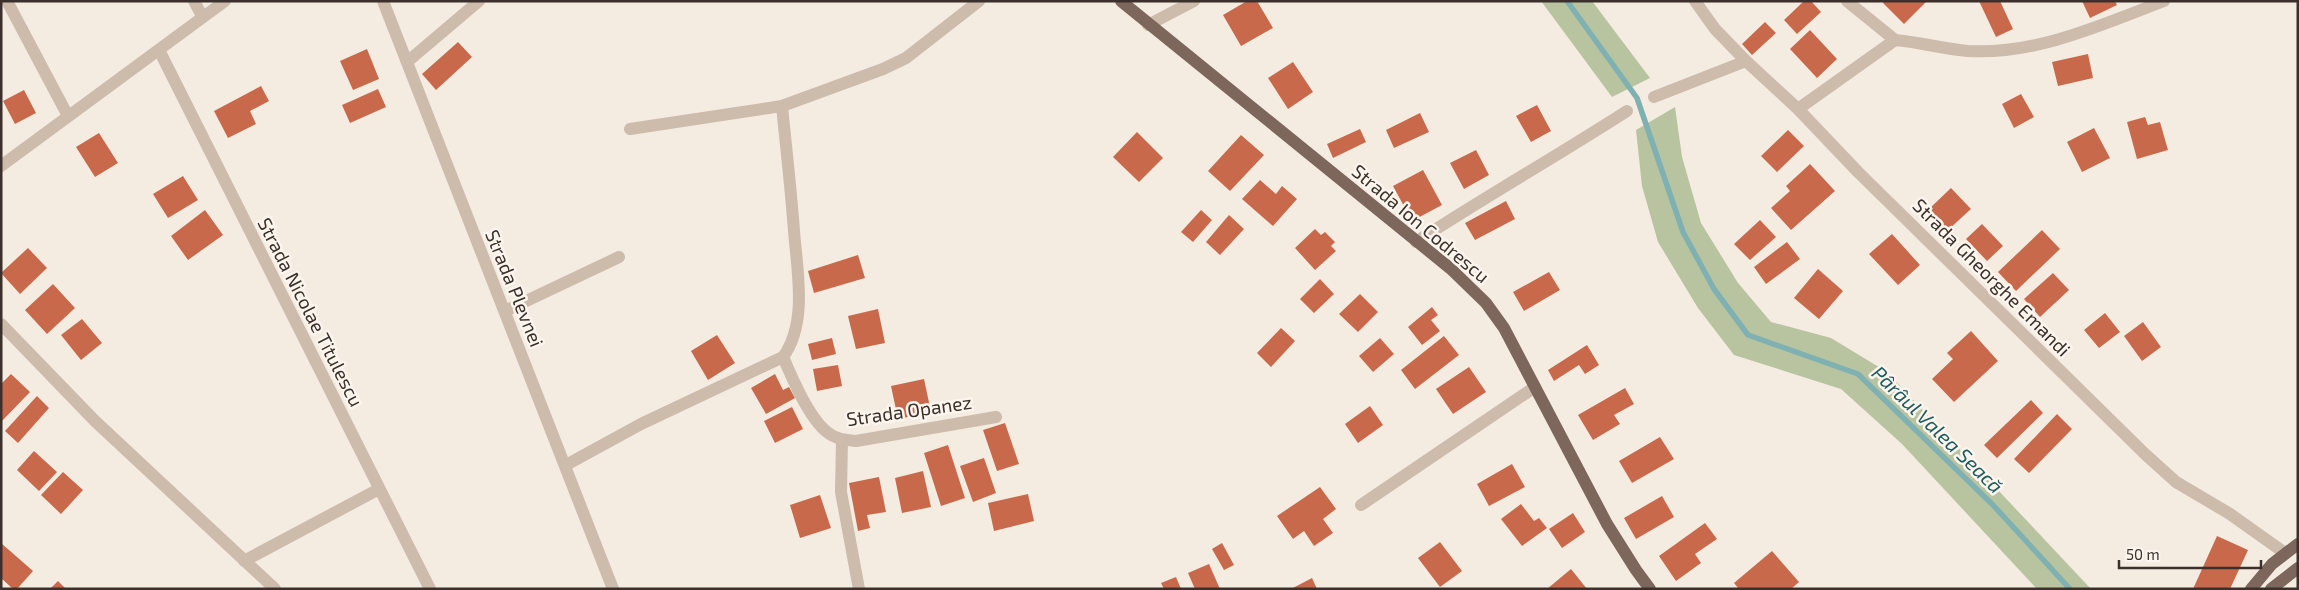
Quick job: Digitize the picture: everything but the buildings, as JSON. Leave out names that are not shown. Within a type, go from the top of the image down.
[{"type":"main road","name":"Strada Ion Codrescu","points":[[1121,1],[1148,25],[1294,140],[1451,269],[1486,303],[1504,328],[1607,524],[1650,589]]},
{"type":"main road","points":[[2251,589],[2285,553],[2298,544]]},
{"type":"main road","points":[[2271,589],[2298,568]]},
{"type":"street","points":[[7,1],[68,116]]},
{"type":"street","points":[[194,1],[202,16]]},
{"type":"street","points":[[1,166],[159,50],[202,16],[225,1]]},
{"type":"street","name":"Strada Plevnei","points":[[383,1],[613,589]]},
{"type":"street","points":[[408,62],[479,1]]},
{"type":"street","points":[[630,129],[782,106],[882,70],[906,58],[979,1]]},
{"type":"street","points":[[1148,25],[1194,1]]},
{"type":"street","name":"Strada Gheorghe Emandi","points":[[1695,1],[1715,29],[1746,61],[1798,109],[1858,172],[1924,235],[2092,403],[2176,482],[2230,514],[2285,553]]},
{"type":"street","points":[[1848,1],[1896,40],[1967,50],[2028,47],[2072,36],[2164,1]]},
{"type":"street","points":[[1798,109],[1896,40]]},
{"type":"street","name":"Strada Nicolae Titulescu","points":[[159,50],[430,589]]},
{"type":"street","points":[[1654,97],[1746,61]]},
{"type":"street","points":[[566,465],[641,424],[783,357],[791,347],[799,292],[782,106]]},
{"type":"street","points":[[1416,242],[1627,111]]},
{"type":"street","points":[[505,310],[619,257]]},
{"type":"street","points":[[1,324],[95,421],[275,589]]},
{"type":"street","name":"Strada Opanez","points":[[783,357],[808,408],[826,432],[842,440],[856,441],[996,417]]},
{"type":"street","points":[[1360,505],[1535,387]]},
{"type":"street","points":[[842,440],[841,492],[859,589]]},
{"type":"street","points":[[244,561],[379,489]]},
{"type":"green space","points":[[1541,1],[1592,1],[1650,78],[1612,97]]},
{"type":"green space","points":[[1675,107],[1682,157],[1701,223],[1738,283],[1771,322],[1831,338],[1887,372],[2091,589],[2037,589],[1902,444],[1841,389],[1734,355],[1698,308],[1658,242],[1642,186],[1636,130]]},
{"type":"waterway","name":"Pârâul Valea Seacă","points":[[1567,1],[1637,98],[1683,232],[1714,289],[1748,335],[1858,374],[1993,505],[2070,589]]}]
